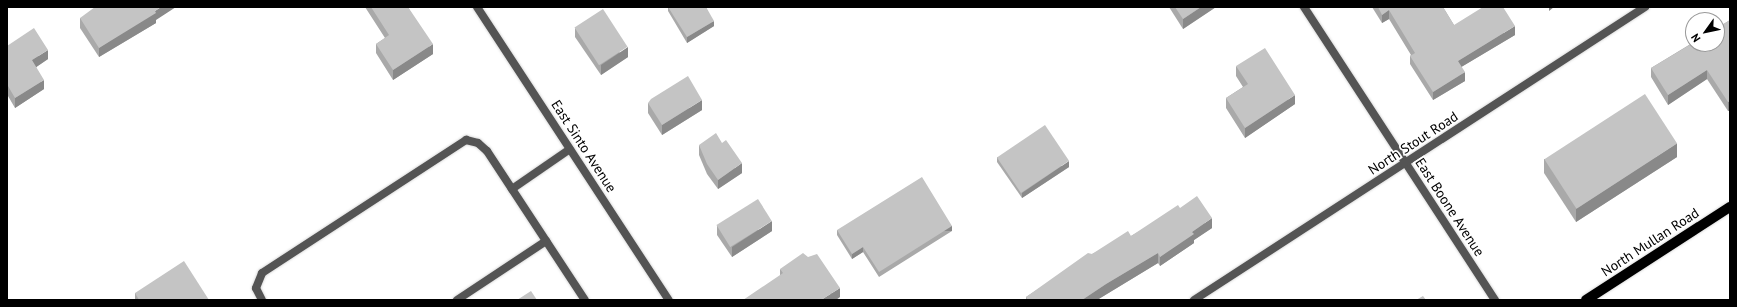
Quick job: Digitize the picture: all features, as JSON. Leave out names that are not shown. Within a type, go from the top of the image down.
[{"type":"main road","name":"North Mullan Road","points":[[1586,300],[1730,207]]},
{"type":"street","name":"East Sinto Avenue","points":[[477,7],[669,300]]},
{"type":"street","name":"East Boone Avenue","points":[[1304,7],[1495,300]]},
{"type":"street","name":"North Stout Road","points":[[1194,300],[1645,7]]},
{"type":"street","points":[[262,300],[256,288],[262,273],[466,140],[478,143],[487,151],[585,300]]},
{"type":"street","points":[[512,189],[570,149]]},
{"type":"street","points":[[457,300],[546,241]]},
{"type":"building","points":[[95,7],[161,7],[155,11],[156,13],[99,48],[80,18]]},
{"type":"building","points":[[371,7],[408,7],[433,44],[393,70],[376,44],[389,35]]},
{"type":"building","points":[[668,7],[706,7],[714,21],[687,37]]},
{"type":"building","points":[[1175,7],[1201,7],[1183,19]]},
{"type":"building","points":[[1378,7],[1443,7],[1454,25],[1483,7],[1503,7],[1515,26],[1458,61],[1465,72],[1433,92],[1410,56],[1415,53],[1389,10],[1382,15]]},
{"type":"building","points":[[603,9],[628,47],[599,65],[574,28]]},
{"type":"building","points":[[1730,20],[1730,101],[1728,102],[1707,70],[1668,95],[1651,68],[1685,48],[1685,52],[1725,52],[1725,23]]},
{"type":"building","points":[[34,28],[48,50],[32,60],[44,80],[15,98],[8,86],[7,87],[7,46]]},
{"type":"building","points":[[1265,48],[1295,95],[1245,128],[1226,98],[1248,84],[1236,66]]},
{"type":"building","points":[[688,76],[702,100],[662,125],[648,103],[651,99]]},
{"type":"building","points":[[1645,94],[1677,143],[1576,209],[1544,159]]},
{"type":"building","points":[[1045,125],[1069,161],[1021,193],[997,157]]},
{"type":"building","points":[[716,133],[722,143],[726,140],[742,163],[718,180],[707,164],[699,145]]},
{"type":"building","points":[[922,177],[952,226],[879,272],[863,247],[852,254],[837,230]]},
{"type":"building","points":[[1197,196],[1212,218],[1192,232],[1194,234],[1160,257],[1158,253],[1082,300],[1028,300],[1026,297],[1088,253],[1092,254],[1128,231],[1131,236],[1178,205],[1180,208]]},
{"type":"building","points":[[758,199],[772,221],[730,247],[716,225]]},
{"type":"building","points":[[803,253],[808,257],[817,254],[840,288],[821,300],[743,300],[783,273],[780,269]]},
{"type":"building","points":[[184,261],[209,300],[139,300],[135,293]]},
{"type":"building","points":[[531,291],[537,300],[517,300]]},
{"type":"building","points":[[1423,296],[1426,300],[1416,300]]}]
